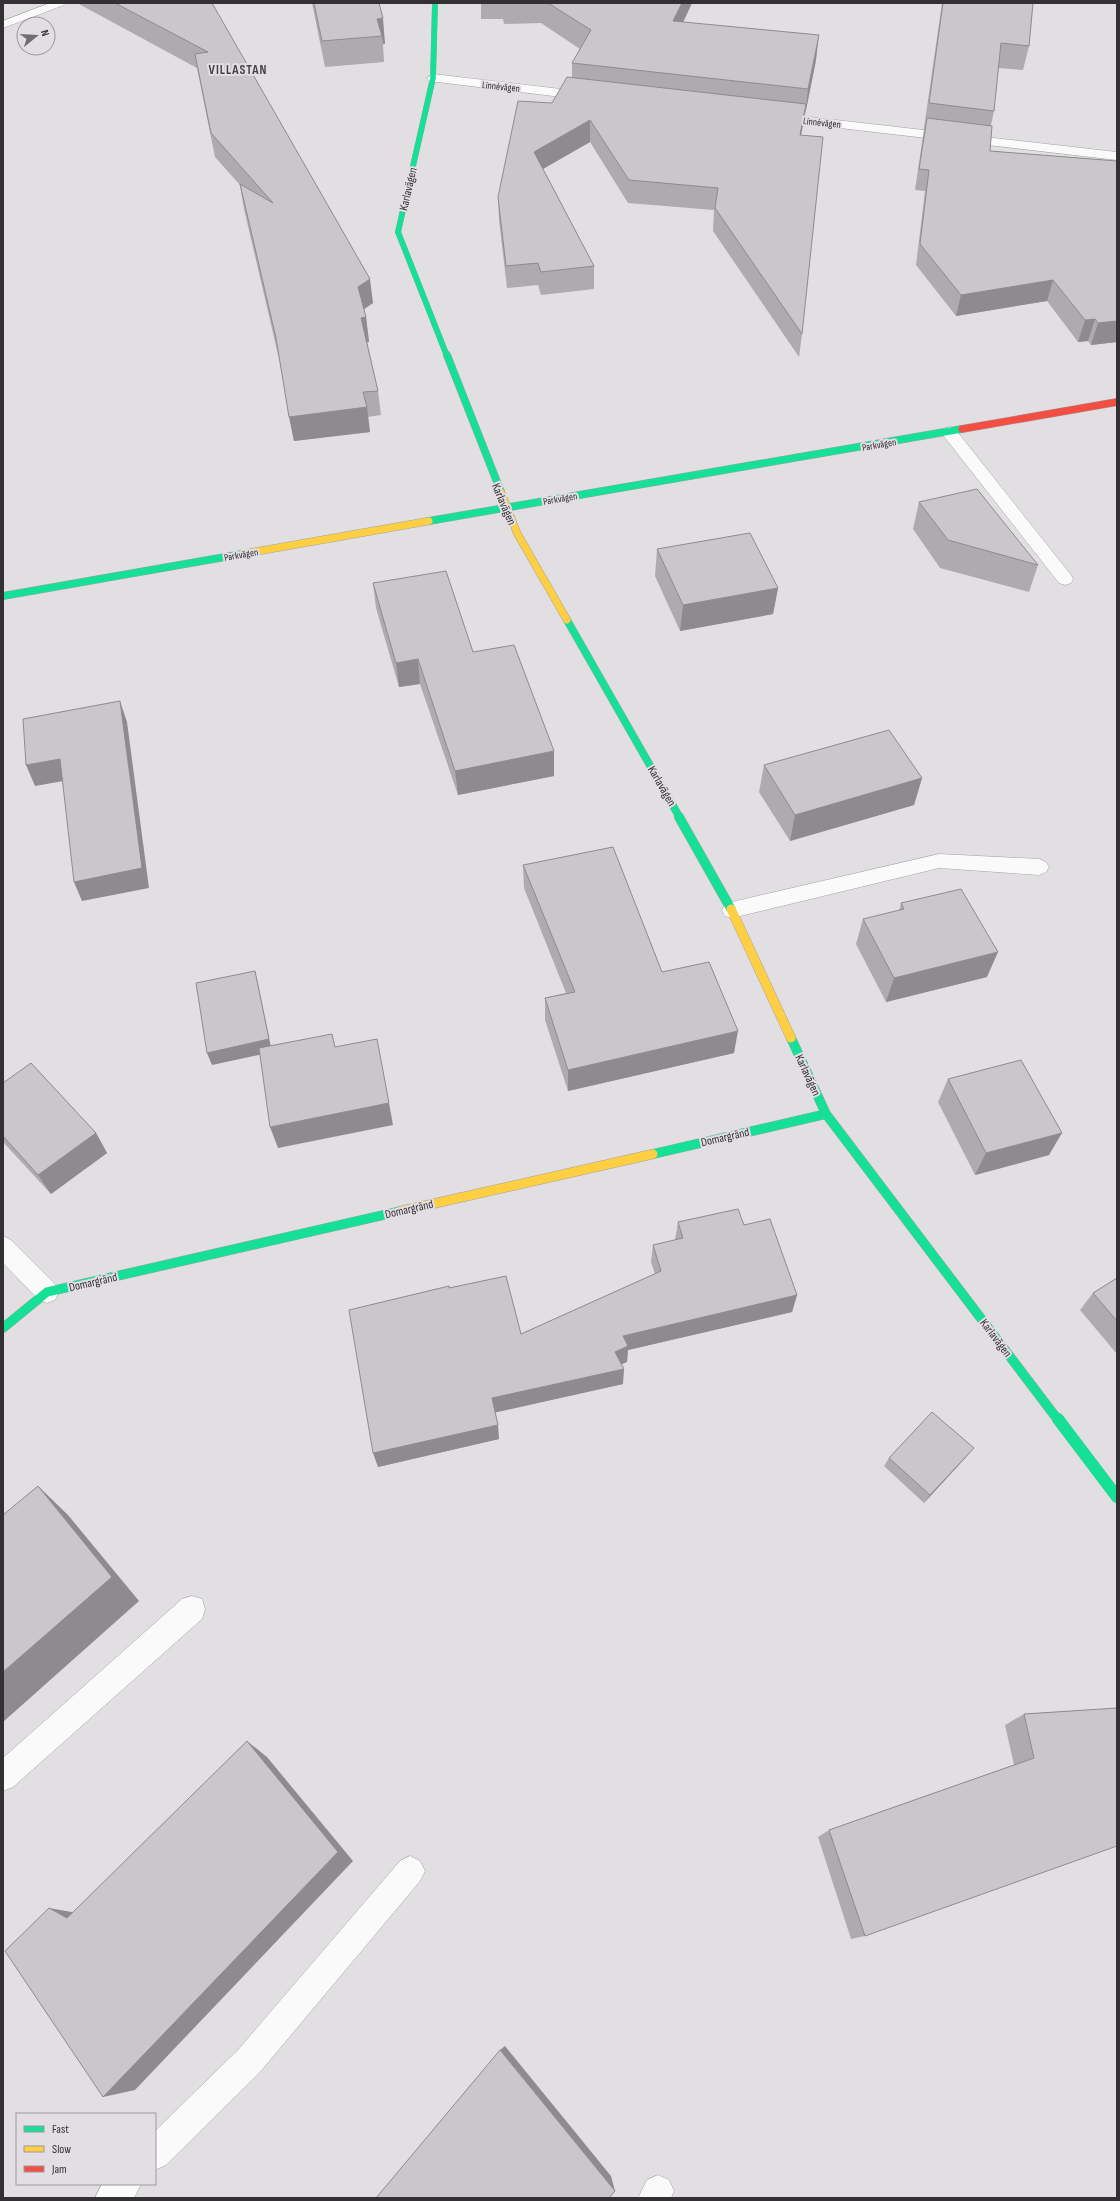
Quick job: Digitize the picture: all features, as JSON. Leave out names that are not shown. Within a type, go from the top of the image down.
[{"type":"street","name":"Karlavägen","points":[[435,3],[432,78],[398,232],[505,507],[517,534],[732,910],[826,1114],[1117,1498]]},
{"type":"street","points":[[3,25],[51,4]]},
{"type":"street","name":"Linnévägen","points":[[432,78],[598,97]]},
{"type":"street","name":"Linnévägen","points":[[763,116],[1117,156]]},
{"type":"street","name":"Parkvägen","points":[[3,596],[505,507],[950,432],[1117,402]]},
{"type":"street","points":[[950,432],[1065,579]]},
{"type":"street","points":[[732,910],[939,861],[1039,867]]},
{"type":"street","name":"Domargränd","points":[[3,1328],[47,1292],[826,1114]]},
{"type":"street","points":[[3,1247],[47,1292]]},
{"type":"street","points":[[3,1777],[192,1609]]},
{"type":"street","points":[[156,2153],[249,2061],[410,1871]]},
{"type":"street","points":[[111,2198],[124,2185]]},
{"type":"building","points":[[115,3],[212,3],[370,279],[358,287],[366,317],[361,318],[378,391],[363,392],[367,407],[289,417],[276,338],[240,184],[273,203],[211,133],[195,54],[208,52]]},
{"type":"building","points":[[314,3],[379,3],[383,18],[377,19],[382,36],[322,41]]},
{"type":"building","points":[[548,3],[682,3],[673,21],[819,35],[808,89],[572,63],[591,30]]},
{"type":"building","points":[[943,3],[1033,3],[1029,46],[1001,43],[994,111],[929,103]]},
{"type":"building","points":[[567,77],[806,104],[800,135],[823,137],[802,334],[715,208],[718,188],[629,180],[590,120],[534,152],[594,266],[541,272],[538,263],[506,266],[498,197],[518,101],[552,103]]},
{"type":"building","points":[[927,118],[992,126],[990,151],[1117,161],[1117,321],[1098,323],[1095,319],[1085,320],[1053,280],[961,295],[920,244],[929,170],[919,169]]},
{"type":"building","points":[[977,489],[1038,565],[948,540],[919,502]]},
{"type":"building","points":[[750,533],[778,588],[683,605],[657,549]]},
{"type":"building","points":[[446,571],[473,652],[514,645],[554,751],[455,771],[418,659],[396,663],[373,583]]},
{"type":"building","points":[[120,701],[142,868],[74,882],[60,759],[26,765],[23,719]]},
{"type":"building","points":[[889,730],[922,778],[795,815],[764,765]]},
{"type":"building","points":[[613,847],[662,972],[709,962],[738,1031],[568,1070],[545,998],[575,992],[523,865]]},
{"type":"building","points":[[961,889],[998,952],[894,978],[863,919],[904,909],[901,903]]},
{"type":"building","points":[[255,971],[269,1039],[207,1053],[196,983]]},
{"type":"building","points":[[332,1034],[335,1047],[377,1039],[389,1103],[270,1127],[259,1048]]},
{"type":"building","points":[[1021,1060],[1062,1133],[986,1153],[948,1079]]},
{"type":"building","points":[[31,1063],[96,1133],[38,1175],[3,1136],[3,1083]]},
{"type":"building","points":[[738,1209],[744,1225],[770,1219],[797,1295],[623,1336],[628,1346],[615,1352],[624,1369],[492,1398],[498,1425],[373,1453],[349,1310],[449,1286],[449,1288],[506,1276],[521,1334],[661,1271],[653,1245],[683,1238],[678,1222]]},
{"type":"building","points":[[1117,1278],[1117,1321],[1093,1293]]},
{"type":"building","points":[[932,1412],[974,1448],[930,1495],[889,1458]]},
{"type":"building","points":[[38,1486],[112,1577],[3,1672],[3,1515]]},
{"type":"building","points":[[1117,1708],[1117,1846],[865,1936],[829,1830],[1034,1758],[1024,1714]]},
{"type":"building","points":[[247,1741],[338,1852],[103,2097],[5,1951],[49,1908],[67,1918]]},
{"type":"building","points":[[500,2050],[615,2191],[609,2198],[376,2198]]},
{"type":"traffic: fast","points":[[435,3],[433,78],[398,232],[501,492]]},
{"type":"traffic: fast","points":[[429,521],[962,429]]},
{"type":"traffic: fast","points":[[3,596],[242,554]]},
{"type":"traffic: fast","points":[[567,620],[731,909]]},
{"type":"traffic: fast","points":[[791,1038],[826,1114],[1117,1497]]},
{"type":"traffic: fast","points":[[653,1154],[826,1114]]},
{"type":"traffic: fast","points":[[3,1328],[47,1292],[401,1211]]},
{"type":"traffic: slow","points":[[501,492],[517,533],[567,620]]},
{"type":"traffic: slow","points":[[242,554],[429,521]]},
{"type":"traffic: slow","points":[[731,909],[791,1038]]},
{"type":"traffic: slow","points":[[401,1211],[653,1154]]},
{"type":"traffic: jam","points":[[962,429],[1117,402]]},
{"type":"district","name":"VILLASTAN","points":[[238,69]]}]
